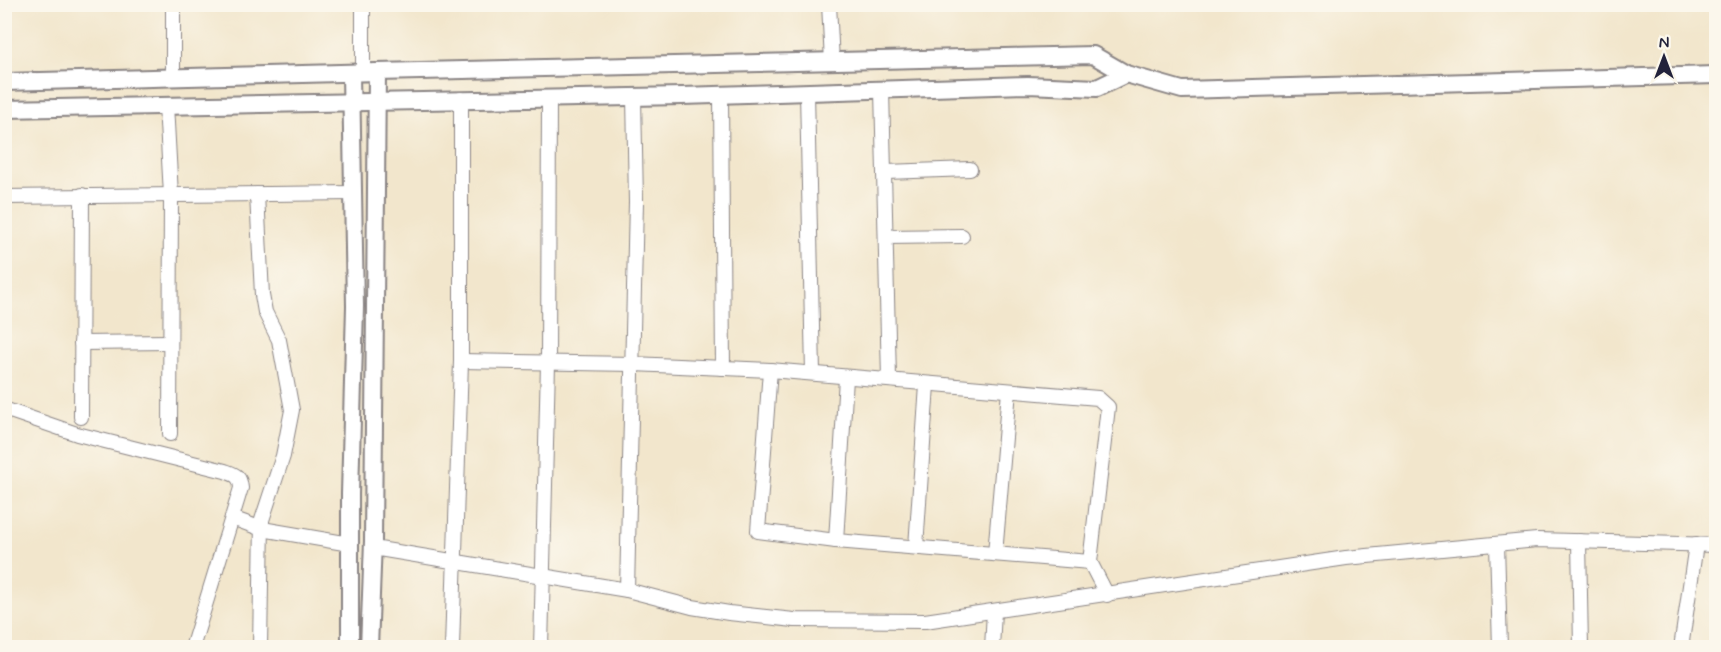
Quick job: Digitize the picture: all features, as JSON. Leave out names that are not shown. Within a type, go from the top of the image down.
[{"type":"street","points":[[173,4],[173,78]]},
{"type":"street","points":[[363,4],[364,73],[377,101],[373,548],[369,648]]},
{"type":"street","points":[[829,4],[832,62]]},
{"type":"street","points":[[4,82],[1093,55],[1126,74],[1182,90],[1716,75]]},
{"type":"street","points":[[350,648],[350,544],[356,306],[352,100],[364,73]]},
{"type":"street","points":[[4,109],[352,100],[634,97],[1028,85],[1097,88],[1126,74]]},
{"type":"street","points":[[882,90],[886,172],[889,379]]},
{"type":"street","points":[[807,92],[813,373]]},
{"type":"street","points":[[721,94],[723,368]]},
{"type":"street","points":[[627,590],[636,202],[634,97]]},
{"type":"street","points":[[541,648],[548,363],[549,98]]},
{"type":"street","points":[[452,648],[460,361],[461,99]]},
{"type":"street","points":[[166,105],[171,195],[170,434]]},
{"type":"street","points":[[886,172],[970,169]]},
{"type":"street","points":[[4,197],[354,193]]},
{"type":"street","points":[[257,194],[262,296],[265,312],[279,340],[292,410],[283,456],[264,511],[260,648]]},
{"type":"street","points":[[81,417],[82,195]]},
{"type":"street","points":[[886,237],[962,236]]},
{"type":"street","points":[[81,344],[170,342]]},
{"type":"street","points":[[460,361],[633,364],[770,370],[1098,398],[1108,407],[1090,562],[1107,595]]},
{"type":"street","points":[[770,370],[758,531],[836,541],[1090,562]]},
{"type":"street","points":[[836,541],[846,378]]},
{"type":"street","points":[[916,547],[927,385]]},
{"type":"street","points":[[995,554],[1009,391]]},
{"type":"street","points":[[4,409],[78,434],[236,475],[241,480],[241,488],[192,648]]},
{"type":"street","points":[[232,518],[262,529],[627,590],[692,607],[794,620],[925,621],[1346,558],[1497,544],[1579,541],[1716,545]]},
{"type":"street","points":[[1579,541],[1581,648]]},
{"type":"street","points":[[1497,544],[1500,648]]},
{"type":"street","points":[[1681,648],[1696,544]]},
{"type":"street","points":[[992,648],[994,611]]}]
